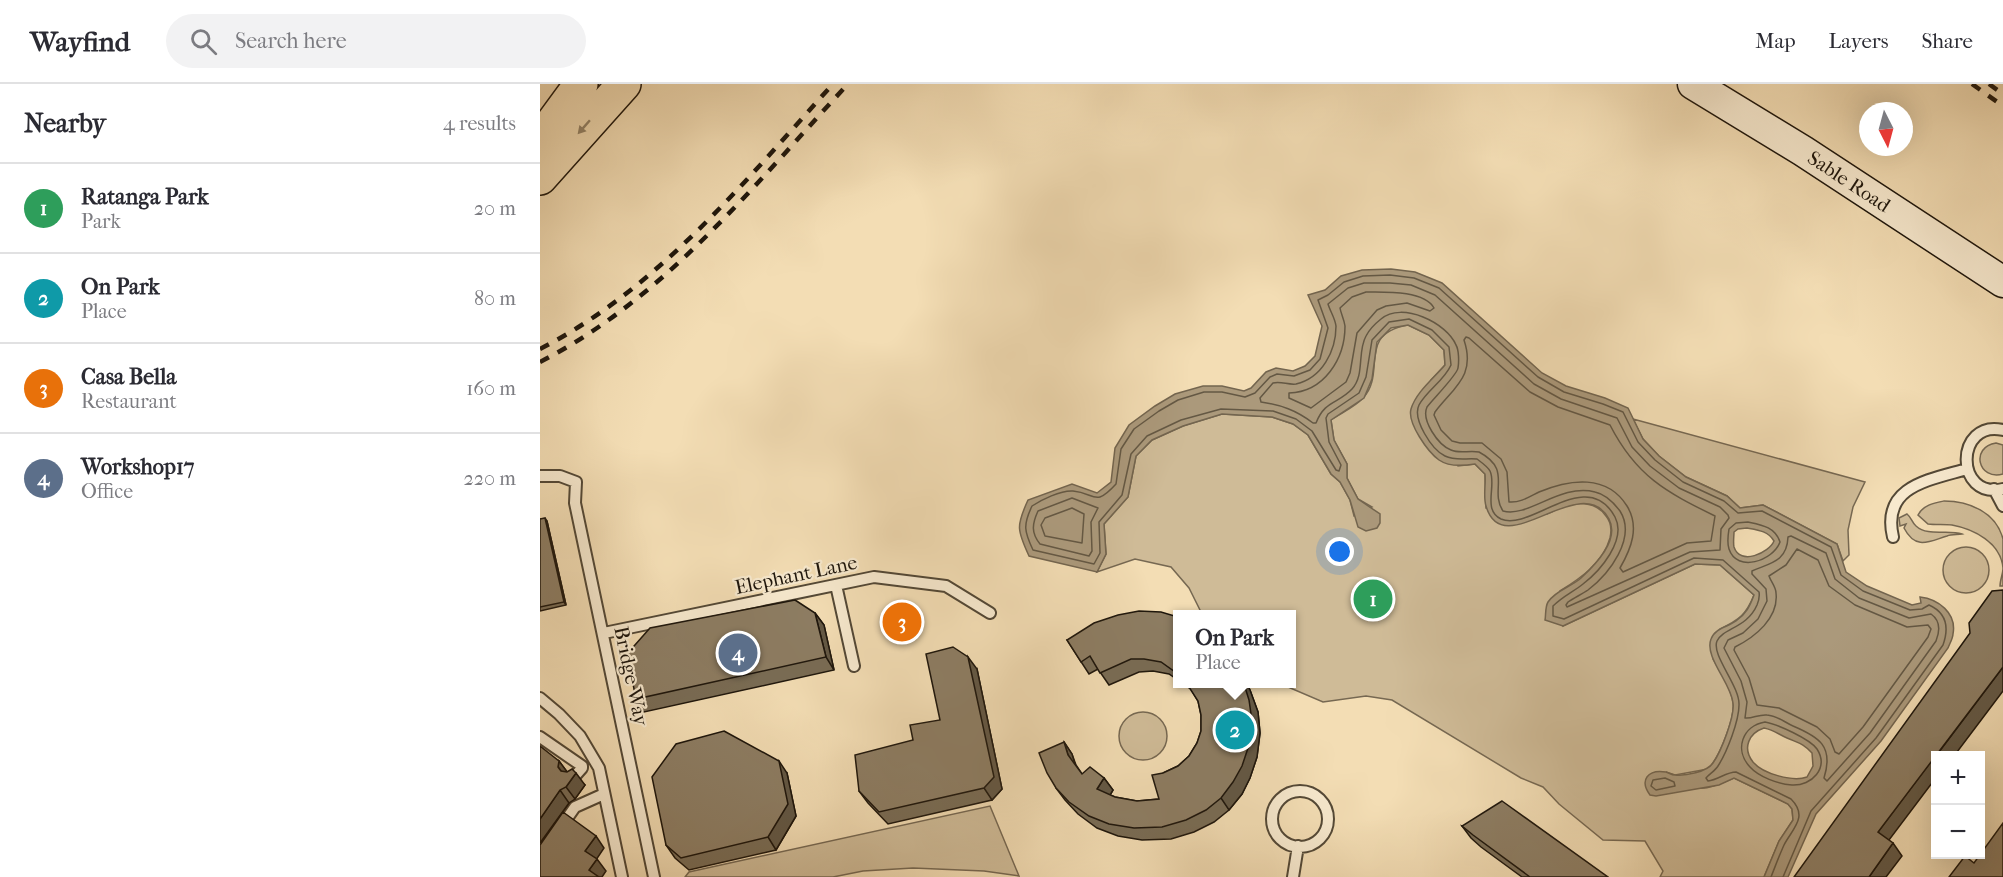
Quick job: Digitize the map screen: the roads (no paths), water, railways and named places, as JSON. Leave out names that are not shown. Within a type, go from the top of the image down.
[{"type":"highway","points":[[540,141],[581,84]]},
{"type":"highway","points":[[540,178],[624,84]]},
{"type":"main road","name":"Sable Road","points":[[1693,84],[1803,151],[2003,282]]},
{"type":"lane","points":[[2003,430],[1988,430],[1979,434],[1967,450],[1967,469],[1972,478],[1979,485],[1998,489],[2003,506]]},
{"type":"lane","points":[[1893,537],[1890,523],[1892,509],[1901,495],[1922,482],[1967,469]]},
{"type":"lane","name":"Bridge Way","points":[[540,476],[560,476],[576,482],[575,503],[654,877]]},
{"type":"lane","name":"Elephant Lane","points":[[604,633],[874,577],[946,586],[990,613]]},
{"type":"lane","points":[[836,585],[854,666]]},
{"type":"lane","points":[[540,698],[580,736],[599,768],[622,877]]},
{"type":"lane","points":[[540,737],[582,766],[574,777]]},
{"type":"lane","points":[[1297,791],[1312,794],[1324,804],[1329,818],[1327,830],[1320,839],[1307,846],[1298,846],[1292,846],[1279,837],[1272,824],[1274,809],[1283,797],[1297,791]]},
{"type":"lane","points":[[551,840],[575,807],[604,794]]},
{"type":"lane","points":[[1293,877],[1298,846]]},
{"type":"water","points":[[1391,269],[1415,272],[1442,283],[1542,373],[1566,386],[1628,408],[1643,439],[1659,456],[1686,477],[1727,496],[1740,508],[1763,505],[1837,544],[1846,572],[1867,586],[1912,605],[1921,603],[1920,597],[1927,598],[1945,608],[1953,626],[1948,648],[1881,741],[1816,814],[1788,877],[1764,877],[1779,841],[1793,820],[1792,809],[1788,804],[1734,778],[1719,785],[1656,796],[1650,795],[1645,785],[1647,777],[1654,772],[1666,772],[1673,775],[1696,773],[1710,766],[1716,758],[1730,725],[1733,703],[1728,687],[1711,654],[1711,639],[1719,630],[1742,616],[1754,595],[1720,565],[1695,564],[1563,626],[1545,620],[1546,606],[1551,598],[1581,578],[1604,551],[1611,535],[1612,527],[1609,519],[1596,506],[1580,504],[1562,508],[1525,523],[1508,526],[1495,521],[1485,502],[1485,474],[1475,464],[1452,465],[1439,460],[1429,451],[1415,429],[1411,415],[1413,403],[1445,365],[1444,350],[1429,335],[1408,325],[1391,328],[1377,342],[1372,379],[1364,398],[1331,420],[1334,440],[1347,464],[1347,478],[1358,499],[1380,514],[1380,523],[1377,528],[1366,531],[1358,527],[1350,500],[1340,482],[1331,474],[1308,435],[1293,424],[1272,417],[1222,414],[1183,426],[1152,440],[1136,456],[1128,497],[1104,524],[1106,554],[1097,572],[1029,556],[1020,534],[1021,516],[1028,500],[1072,484],[1097,493],[1111,482],[1115,448],[1129,425],[1175,394],[1203,386],[1222,386],[1244,391],[1251,388],[1266,372],[1276,368],[1293,371],[1305,366],[1315,356],[1322,326],[1308,295],[1325,290],[1341,276],[1362,270]],"holes":[[[1747,528],[1766,533],[1774,541],[1761,553],[1748,557],[1742,556],[1734,547],[1734,532]],[[1764,728],[1806,747],[1812,753],[1813,766],[1807,777],[1778,776],[1753,762],[1748,751],[1749,742],[1754,733]]]},
{"type":"railway","points":[[540,349],[583,324],[624,296],[662,264],[733,194],[833,84]]},
{"type":"railway","points":[[540,362],[585,336],[628,306],[668,273],[706,237],[848,84]]},
{"type":"railway","points":[[1972,84],[2003,106]]},
{"type":"railway","points":[[1989,84],[2003,94]]},
{"type":"place","name":"Ratanga Park","points":[[1373,599]]},
{"type":"place","name":"Casa Bella","points":[[902,622]]},
{"type":"place","name":"Workshop17","points":[[738,653]]},
{"type":"place","name":"On Park","points":[[1235,730]]}]
